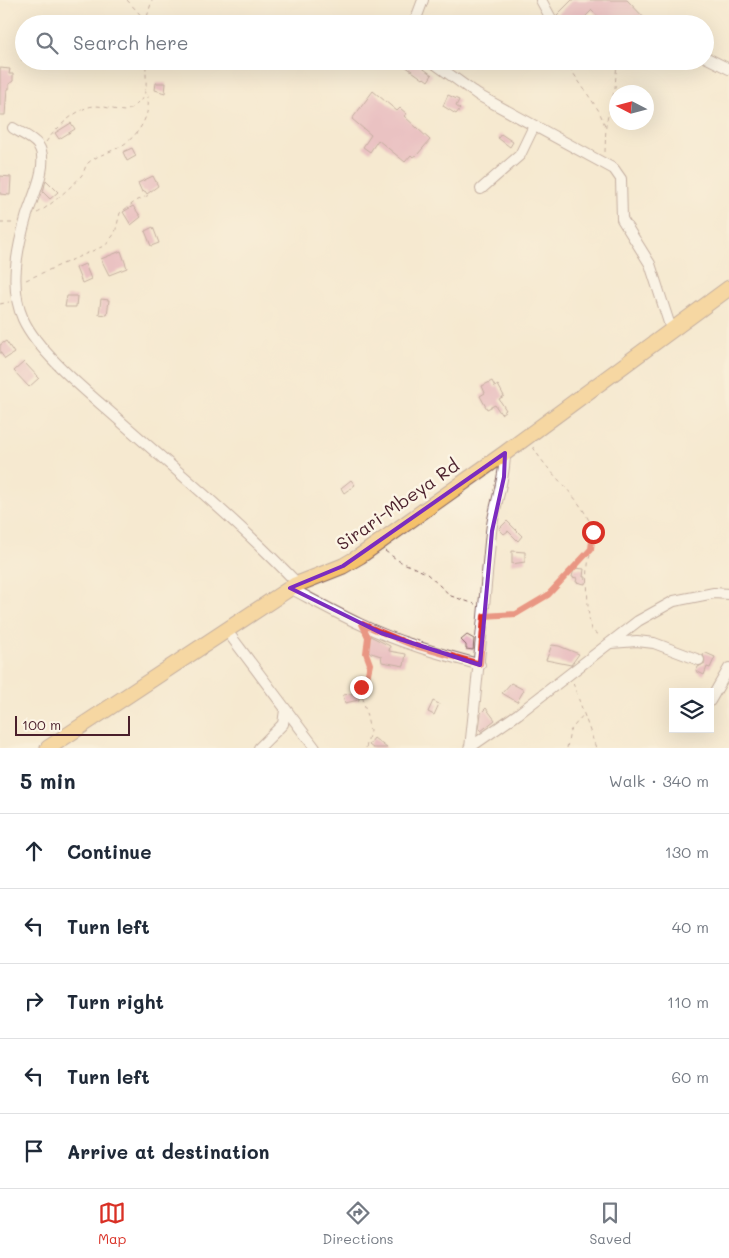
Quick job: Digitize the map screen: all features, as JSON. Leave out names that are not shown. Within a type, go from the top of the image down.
[{"type":"highway","name":"Sirari-Mbeya Rd","points":[[55,746],[294,586],[343,566],[376,545],[527,437],[670,329],[727,292]]},
{"type":"street","points":[[417,15],[423,0]]},
{"type":"street","points":[[541,0],[549,15]]},
{"type":"street","points":[[714,62],[729,69]]},
{"type":"street","points":[[443,70],[478,95],[614,169],[619,174],[622,190],[622,219],[650,264],[670,329]]},
{"type":"street","points":[[481,189],[520,155],[534,126]]},
{"type":"street","points":[[13,128],[37,144],[41,151],[38,183],[18,252],[16,284],[23,319],[34,336],[59,364],[168,465],[212,500],[294,586],[362,624],[412,645],[480,664]]},
{"type":"street","points":[[469,748],[480,664],[492,530],[504,477],[505,453]]},
{"type":"street","points":[[469,748],[570,674],[638,620],[674,601],[714,593],[729,594]]},
{"type":"street","points":[[227,630],[315,748]]},
{"type":"street","points":[[610,643],[637,641],[654,643],[699,660]]},
{"type":"street","points":[[714,694],[729,668]]},
{"type":"street","points":[[259,748],[283,724],[285,710]]},
{"type":"path","points":[[127,0],[141,15]]},
{"type":"path","points":[[148,15],[152,0]]},
{"type":"path","points":[[0,223],[15,224],[27,216],[47,208],[81,177],[85,166],[91,160],[121,147],[131,138],[147,114],[146,70]]},
{"type":"path","points":[[571,70],[599,111],[606,128]]},
{"type":"path","points":[[605,152],[606,128],[615,88],[616,70]]},
{"type":"path","points":[[41,151],[59,126],[84,110],[98,106],[126,112],[141,102],[147,93]]},
{"type":"path","points":[[16,284],[106,245],[114,233],[120,213],[131,204],[149,195]]},
{"type":"path","points":[[527,437],[540,459],[564,483],[583,509],[593,532],[588,564],[591,629],[610,643]]},
{"type":"path","points":[[376,545],[398,561],[426,573],[451,596],[484,612],[516,614],[548,595],[591,549]]},
{"type":"path","points":[[362,624],[368,637],[366,653],[370,664],[367,678],[361,689],[370,731],[366,748]]},
{"type":"path","points":[[570,674],[596,748]]},
{"type":"path","points":[[567,748],[570,731],[583,714]]},
{"type":"highlighted area","points":[[505,453],[504,477],[492,531],[480,665],[381,633],[290,588],[343,566]]},
{"type":"building","points":[[572,0],[627,0],[641,15],[597,15],[592,10],[587,15],[557,15]]},
{"type":"building","points":[[0,68],[10,69],[9,74],[13,74],[13,81],[9,84],[9,89],[7,89],[5,115],[0,115]]},
{"type":"building","points":[[410,70],[425,70],[432,75],[428,81]]},
{"type":"building","points":[[156,83],[166,83],[165,93],[155,90]]},
{"type":"building","points":[[373,91],[397,111],[400,108],[407,114],[404,116],[430,140],[417,155],[413,157],[411,155],[405,162],[378,140],[370,152],[363,147],[371,135],[352,119]]},
{"type":"building","points":[[448,95],[459,100],[456,106],[460,109],[456,114],[443,106]]},
{"type":"building","points":[[71,123],[75,129],[59,139],[55,133]]},
{"type":"building","points":[[501,134],[513,142],[510,147],[498,138]]},
{"type":"building","points":[[132,148],[136,156],[127,161],[123,152]]},
{"type":"building","points":[[0,176],[11,177],[10,195],[0,194]]},
{"type":"building","points":[[153,176],[158,186],[147,194],[145,191],[142,192],[138,183]]},
{"type":"building","points":[[46,180],[58,192],[50,199],[43,192]]},
{"type":"building","points":[[133,206],[141,217],[131,225],[123,212]]},
{"type":"building","points":[[153,227],[159,243],[151,246],[145,231]]},
{"type":"building","points":[[121,251],[127,268],[109,275],[101,259]]},
{"type":"building","points":[[85,264],[91,279],[82,283],[76,268]]},
{"type":"building","points":[[67,296],[77,296],[76,307],[65,307]]},
{"type":"building","points":[[101,299],[109,300],[107,315],[99,314]]},
{"type":"building","points":[[6,341],[14,353],[5,359],[0,352],[0,345]]},
{"type":"building","points":[[24,362],[39,378],[29,387],[14,371]]},
{"type":"building","points":[[492,381],[495,387],[498,385],[504,396],[499,399],[506,410],[501,414],[495,405],[487,409],[480,396],[485,393],[482,386]]},
{"type":"building","points":[[351,480],[355,485],[344,493],[341,488]]},
{"type":"building","points":[[507,521],[522,536],[518,541],[508,531],[504,534],[499,529]]},
{"type":"building","points":[[512,551],[525,552],[525,562],[512,564]]},
{"type":"building","points":[[574,568],[584,569],[583,577],[586,577],[585,584],[576,582],[577,578],[572,577]]},
{"type":"building","points":[[467,635],[474,639],[473,650],[466,649],[466,645],[461,640]]},
{"type":"building","points":[[370,636],[390,646],[389,651],[406,654],[404,666],[382,662],[381,656],[368,652]]},
{"type":"building","points":[[552,645],[579,654],[571,665],[546,660]]},
{"type":"building","points":[[706,653],[715,657],[710,668],[707,667],[704,675],[696,671],[698,667],[705,663],[703,654]]},
{"type":"building","points":[[511,683],[524,690],[517,702],[502,693]]},
{"type":"building","points":[[358,693],[359,700],[345,703],[343,695]]},
{"type":"building","points":[[433,701],[439,704],[434,715],[428,712]]},
{"type":"building","points":[[486,708],[495,720],[481,731],[479,729],[481,713]]},
{"type":"building","points":[[374,738],[387,748],[373,748],[369,745]]},
{"type":"route","points":[[361,687],[367,678],[370,664],[366,653],[368,637],[362,624],[412,645],[480,664],[484,616],[516,614],[548,595],[591,549],[593,532]]}]
